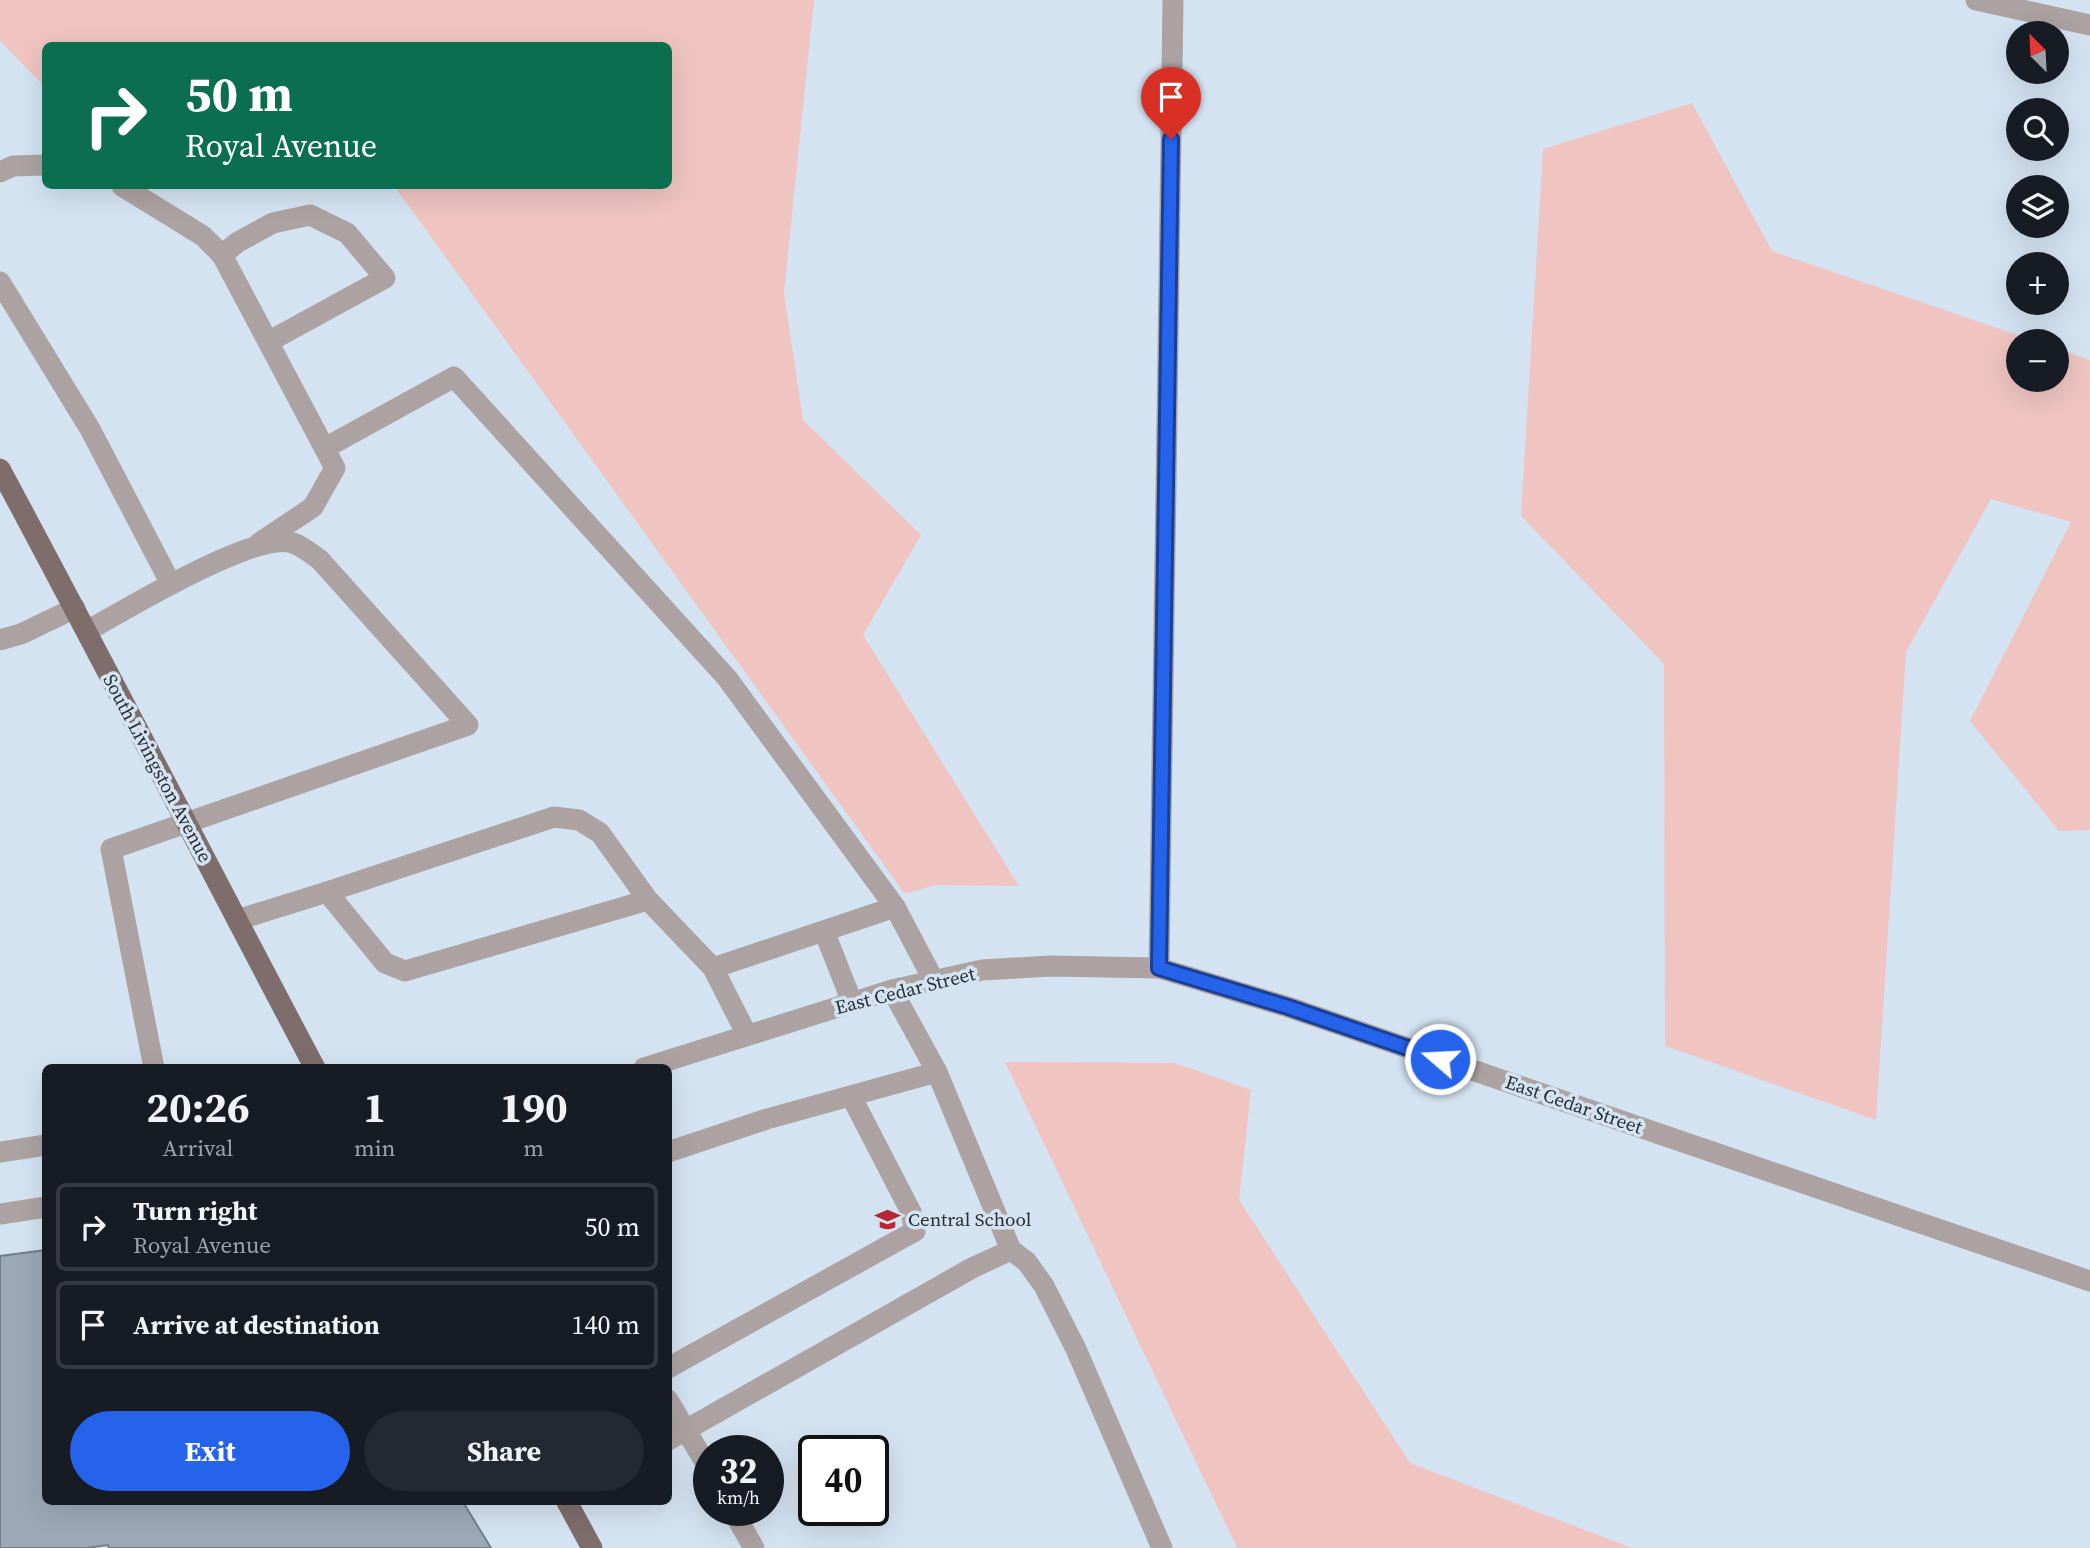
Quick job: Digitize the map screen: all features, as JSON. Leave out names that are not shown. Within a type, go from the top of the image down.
[{"type":"main road","name":"South Livingston Avenue","points":[[0,469],[313,1064]]},
{"type":"main road","points":[[570,1505],[592,1548]]},
{"type":"street","points":[[1159,968],[1173,0]]},
{"type":"street","points":[[1976,0],[2090,25]]},
{"type":"street","points":[[0,172],[13,166],[42,165]]},
{"type":"street","points":[[87,631],[171,584],[257,545],[313,507],[335,468],[222,255],[203,236],[127,189]]},
{"type":"street","points":[[222,255],[237,242],[273,223],[310,215],[347,233],[386,278],[268,342]]},
{"type":"street","points":[[0,282],[90,429],[171,584]]},
{"type":"street","points":[[325,448],[454,377],[727,678],[895,907],[933,979]]},
{"type":"street","points":[[153,1064],[111,849],[468,725],[320,560],[291,542],[257,545]]},
{"type":"street","points":[[0,640],[22,634],[75,608]]},
{"type":"street","points":[[237,920],[554,817],[579,820],[600,833],[648,901],[713,968],[747,1035]]},
{"type":"street","points":[[327,892],[385,963],[405,971],[648,901]]},
{"type":"street","points":[[713,968],[895,907]]},
{"type":"street","points":[[824,931],[852,1002]]},
{"type":"street","name":"East Cedar Street","points":[[656,1064],[933,979],[982,970],[1051,966],[1159,968],[1288,1007],[2090,1281]]},
{"type":"street","points":[[892,990],[937,1072],[1011,1251],[1027,1262],[1044,1286],[1076,1349],[1162,1548]]},
{"type":"street","points":[[672,1151],[767,1119],[937,1072]]},
{"type":"street","points":[[672,1366],[915,1231],[911,1212],[851,1096]]},
{"type":"street","points":[[0,1152],[42,1146]]},
{"type":"street","points":[[0,1214],[42,1208]]},
{"type":"street","points":[[677,1435],[972,1268],[1011,1251]]},
{"type":"street","points":[[672,1416],[677,1435],[693,1452]]},
{"type":"street","points":[[741,1526],[754,1548]]},
{"type":"shaded area","points":[[0,0],[814,0],[784,293],[803,420],[921,535],[863,635],[1019,886],[935,885],[905,894],[396,189],[672,189],[672,42],[42,42],[42,84],[0,41]]},
{"type":"shaded area","points":[[1692,103],[1772,251],[2006,331],[2006,392],[2069,392],[2069,353],[2090,360],[2090,830],[2059,831],[1970,721],[2071,522],[1991,499],[1906,652],[1876,1120],[1665,1046],[1664,664],[1521,516],[1543,149]]},
{"type":"shaded area","points":[[1005,1062],[1175,1063],[1251,1090],[1239,1200],[1410,1463],[1632,1548],[1237,1548]]},
{"type":"building","points":[[42,1251],[42,1505],[465,1505],[491,1548],[109,1548],[108,1545],[86,1548],[0,1548],[0,1256]]},
{"type":"place","name":"Central School","points":[[888,1219]]},
{"type":"route","points":[[1171,139],[1159,968],[1288,1007],[1440,1059]]}]
